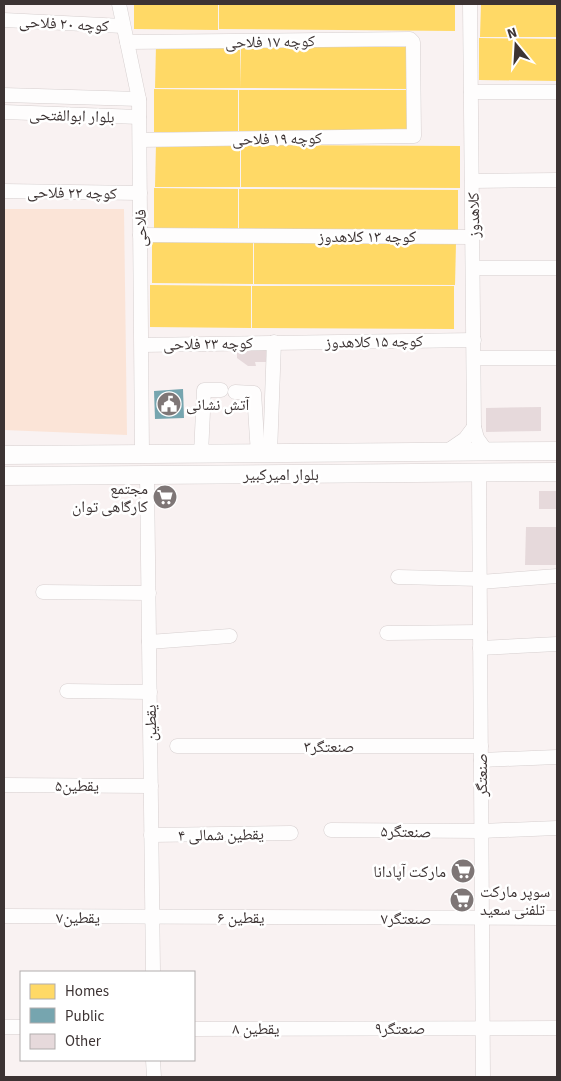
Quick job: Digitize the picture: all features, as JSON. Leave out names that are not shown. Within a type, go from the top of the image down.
[{"type":"main road","name":"بلوار امیرکبیر","points":[[4,454],[557,451]]},
{"type":"main road","name":"بلوار امیرکبیر","points":[[4,476],[557,472]]},
{"type":"street","name":"فلاحی","points":[[119,4],[138,99],[139,117],[142,454]]},
{"type":"street","name":"کلاهدوز","points":[[470,4],[474,427],[478,438],[487,452]]},
{"type":"street","name":"کوچه ۲۰ فلاحی","points":[[4,20],[123,26]]},
{"type":"street","name":"کوچه ۱۷ فلاحی","points":[[127,42],[412,40],[414,136]]},
{"type":"street","points":[[471,92],[557,92]]},
{"type":"street","name":"بلوار ابوالفتحی","points":[[4,95],[138,99]]},
{"type":"street","name":"بلوار ابوالفتحی","points":[[4,112],[139,117]]},
{"type":"street","name":"کوچه ۱۹ فلاحی","points":[[140,140],[414,136]]},
{"type":"street","points":[[472,181],[557,180]]},
{"type":"street","name":"کوچه ۲۲ فلاحی","points":[[4,192],[140,193]]},
{"type":"street","name":"کوچه ۱۳ کلاهدوز","points":[[140,235],[473,237]]},
{"type":"street","points":[[473,268],[557,268]]},
{"type":"street","name":"کوچه ۱۵ کلاهدوز","points":[[274,342],[474,340]]},
{"type":"street","points":[[264,454],[274,342]]},
{"type":"street","name":"کوچه ۲۳ فلاحی","points":[[142,344],[274,342]]},
{"type":"street","points":[[474,358],[557,358]]},
{"type":"street","points":[[201,454],[204,390],[254,393],[264,454]]},
{"type":"street","points":[[446,452],[465,439],[474,427]]},
{"type":"street","name":"صنعتگر","points":[[479,473],[483,1077]]},
{"type":"street","name":"یقطین","points":[[147,475],[153,971]]},
{"type":"street","points":[[398,577],[480,581],[557,576]]},
{"type":"street","points":[[43,592],[148,593]]},
{"type":"street","points":[[387,633],[480,632]]},
{"type":"street","points":[[149,642],[230,636]]},
{"type":"street","points":[[480,648],[557,644]]},
{"type":"street","points":[[67,691],[150,692]]},
{"type":"street","name":"صنعتگر۳","points":[[177,746],[481,753],[557,757]]},
{"type":"street","name":"یقطین۵","points":[[4,785],[151,786]]},
{"type":"street","name":"صنعتگر۵","points":[[331,830],[481,831],[557,828]]},
{"type":"street","name":"یقطین شمالی ۴","points":[[151,835],[291,833]]},
{"type":"street","name":"یقطین۷","points":[[4,916],[152,917]]},
{"type":"street","name":"یقطین ۶","points":[[152,917],[329,918]]},
{"type":"street","name":"صنعتگر۷","points":[[329,918],[557,918]]},
{"type":"street","points":[[4,1027],[20,1027]]},
{"type":"street","name":"صنعتگر۹","points":[[318,1028],[557,1028]]},
{"type":"street","name":"یقطین ۸","points":[[195,1029],[318,1028]]},
{"type":"street","points":[[154,1061],[154,1077]]},
{"type":"shaded area","points":[[4,209],[124,209],[127,435],[4,430]]},
{"type":"building: Homes","points":[[134,4],[218,4],[218,30],[134,29]]},
{"type":"building: Homes","points":[[219,4],[455,4],[455,31],[219,29]]},
{"type":"building: Homes","points":[[481,4],[557,4],[557,37],[480,37]]},
{"type":"building: Homes","points":[[479,38],[557,39],[557,81],[479,80]]},
{"type":"building: Homes","points":[[156,46],[240,46],[240,88],[155,88]]},
{"type":"building: Homes","points":[[241,46],[409,47],[409,89],[240,88]]},
{"type":"building: Homes","points":[[154,89],[238,90],[238,132],[154,132]]},
{"type":"building: Homes","points":[[239,90],[407,90],[407,133],[239,132]]},
{"type":"building: Homes","points":[[156,144],[240,145],[240,187],[155,187]]},
{"type":"building: Homes","points":[[241,145],[460,146],[460,188],[241,187]]},
{"type":"building: Homes","points":[[154,188],[238,189],[238,231],[154,230]]},
{"type":"building: Homes","points":[[239,189],[458,190],[458,232],[239,231]]},
{"type":"building: Homes","points":[[152,241],[253,242],[253,284],[152,283]]},
{"type":"building: Homes","points":[[254,242],[456,243],[455,285],[254,284]]},
{"type":"building: Homes","points":[[150,285],[251,286],[251,328],[150,327]]},
{"type":"building: Homes","points":[[252,286],[454,286],[454,329],[252,328]]},
{"type":"building: Public","name":"آتش نشانی","points":[[183,389],[184,418],[155,419],[154,391]]},
{"type":"building: Other","points":[[266,350],[266,362],[255,362],[256,366],[248,366],[237,358],[237,351]]},
{"type":"building: Other","points":[[541,407],[541,431],[486,432],[486,408]]},
{"type":"building: Other","points":[[539,491],[557,491],[557,509],[539,509]]},
{"type":"building: Other","points":[[526,527],[557,527],[557,565],[525,565]]},
{"type":"place","name":"آتش نشانی","points":[[169,404]]},
{"type":"place","name":"مجتمع کارگاهی توان","points":[[165,497]]},
{"type":"place","name":"مارکت آپادانا","points":[[463,871]]},
{"type":"place","name":"سوپر مارکت تلفنی سعید","points":[[462,900]]}]
